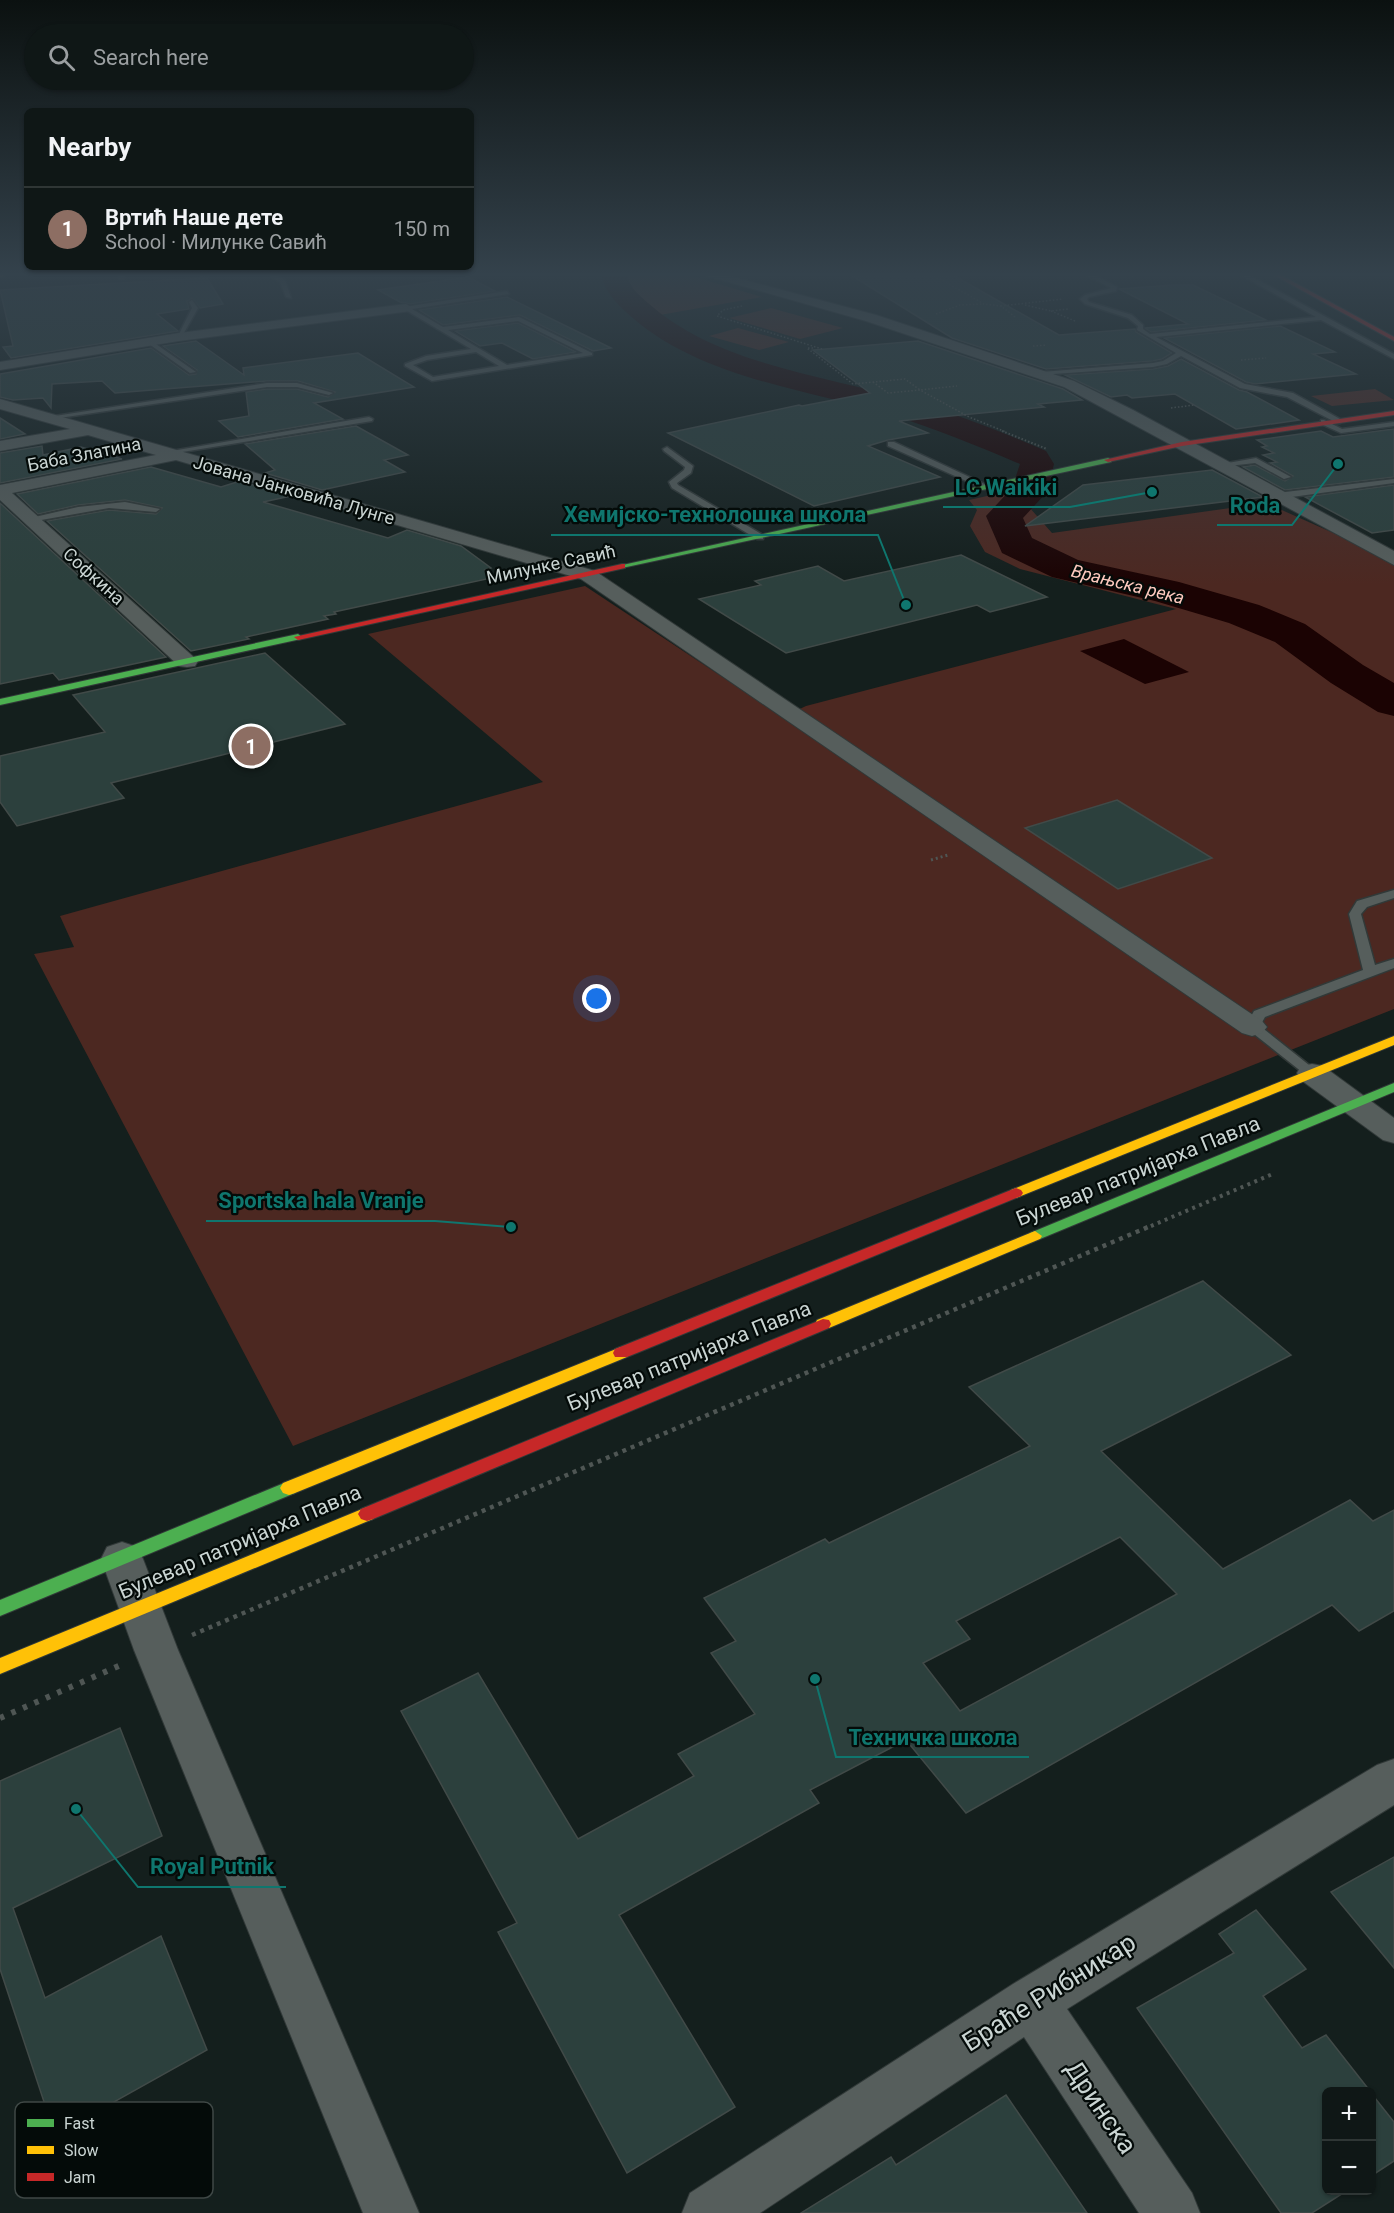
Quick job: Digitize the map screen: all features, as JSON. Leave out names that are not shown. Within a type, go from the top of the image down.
[{"type":"main road","name":"Милунке Савић","points":[[0,702],[1182,444],[1394,413]]},
{"type":"main road","name":"Булевар патријарха Павла","points":[[0,1608],[321,1474],[1394,1040]]},
{"type":"main road","name":"Булевар патријарха Павла","points":[[0,1666],[148,1628],[1394,1086]]},
{"type":"street","points":[[1050,377],[1081,389],[1394,559]]},
{"type":"street","name":"Јована Јанковића Лунге","points":[[3,406],[588,575],[1252,1027]]},
{"type":"street","points":[[0,446],[90,430]]},
{"type":"street","name":"Баба Златина","points":[[0,491],[169,455]]},
{"type":"street","name":"Софкина","points":[[0,491],[187,661]]},
{"type":"street","points":[[1312,1073],[1394,1133]]},
{"type":"street","points":[[122,1558],[148,1628],[391,2213]]},
{"type":"street","name":"Браће Рибникар","points":[[710,2213],[1031,2002],[1394,1780]]},
{"type":"street","name":"Дринска","points":[[1031,2002],[1172,2213]]},
{"type":"lane","points":[[429,377],[444,377]]},
{"type":"lane","points":[[1226,377],[1243,386],[1290,395],[1341,431],[1394,424]]},
{"type":"lane","points":[[46,418],[267,385],[297,386],[329,393]]},
{"type":"lane","points":[[169,455],[369,419]]},
{"type":"lane","points":[[891,444],[987,487]]},
{"type":"lane","points":[[667,449],[689,466],[688,471],[673,482],[675,486],[760,537]]},
{"type":"lane","points":[[1220,465],[1256,460],[1287,477]]},
{"type":"lane","points":[[1277,496],[1394,481]]},
{"type":"lane","points":[[30,519],[117,503],[138,504],[156,509]]},
{"type":"lane","points":[[1370,972],[1355,914],[1362,904],[1394,894]]},
{"type":"lane","points":[[1312,1073],[1252,1027],[1259,1014],[1394,963]]},
{"type":"path","points":[[844,377],[853,384],[905,379],[920,390],[969,417],[1053,452]]},
{"type":"path","points":[[873,382],[888,393],[957,386]]},
{"type":"path","points":[[0,1718],[148,1628],[1285,1168]]},
{"type":"shaded area","points":[[1375,389],[1394,400],[1332,406],[1311,396]]},
{"type":"shaded area","points":[[1014,490],[1052,533],[1266,503],[1394,560],[1394,1009],[293,1446],[34,954],[74,947],[60,916],[543,782],[368,634],[585,586],[783,717],[806,706],[1176,609],[1020,569],[985,552],[970,526],[977,510],[969,500]]},
{"type":"shaded area","points":[[1124,639],[1189,672],[1145,684],[1080,651]]},
{"type":"building","points":[[0,377],[398,377],[414,387],[314,403],[343,419],[238,437],[219,421],[249,416],[246,392],[297,389],[328,397],[335,392],[298,381],[267,381],[115,393],[102,381],[52,384],[51,408],[43,398],[13,400],[0,397]]},
{"type":"building","points":[[849,377],[1028,377],[1063,389],[1082,400],[1038,404],[1044,407],[899,421],[928,433],[868,446],[940,477],[814,506],[668,433],[799,405],[870,393]]},
{"type":"building","points":[[1070,377],[1215,377],[1299,420],[1236,429],[1175,394],[1132,398],[1127,395],[1111,397]]},
{"type":"building","points":[[1237,377],[1323,377],[1255,384]]},
{"type":"building","points":[[0,418],[25,434],[0,439]]},
{"type":"building","points":[[356,426],[408,455],[384,460],[405,472],[322,490],[265,473],[275,470],[245,444]]},
{"type":"building","points":[[1394,429],[1394,477],[1285,490],[1243,467],[1255,465],[1285,481],[1293,476],[1270,463],[1277,462],[1263,455],[1274,453],[1262,447],[1267,446],[1257,440],[1321,431],[1333,437]]},
{"type":"building","points":[[42,446],[43,455],[81,447],[122,459],[0,483],[0,453]]},
{"type":"building","points":[[151,467],[221,487],[240,481],[291,496],[263,502],[388,538],[407,530],[461,546],[491,568],[485,570],[496,577],[334,612],[336,614],[324,616],[328,619],[191,651],[47,521],[109,510],[156,514],[162,508],[125,500],[78,505],[38,514],[17,494]]},
{"type":"building","points":[[1212,470],[1263,497],[1025,526],[1083,485]]},
{"type":"building","points":[[1394,485],[1394,530],[1372,533],[1305,497]]},
{"type":"building","points":[[0,503],[166,657],[59,680],[53,673],[0,684]]},
{"type":"building","points":[[961,555],[1047,597],[990,612],[977,605],[786,653],[699,599],[761,585],[755,581],[818,566],[844,581]]},
{"type":"building","points":[[265,653],[345,724],[111,783],[124,798],[17,826],[0,802],[0,756],[105,732],[73,695]]},
{"type":"building","points":[[1117,800],[1212,858],[1118,889],[1025,828]]},
{"type":"building","points":[[1203,1281],[1291,1355],[1101,1451],[1223,1569],[1350,1500],[1373,1521],[1394,1510],[1394,1611],[1359,1631],[1332,1605],[966,1813],[906,1740],[810,1790],[819,1803],[619,1915],[735,2107],[627,2173],[498,1932],[517,1923],[401,1711],[478,1673],[578,1839],[694,1776],[678,1754],[755,1714],[711,1653],[736,1641],[704,1598],[825,1539],[829,1543],[1030,1446],[969,1387]],"holes":[[[1120,1537],[1177,1594],[960,1711],[923,1663],[970,1639],[956,1621]]]},
{"type":"building","points":[[120,1728],[162,1836],[13,1908],[45,1998],[161,1936],[207,2050],[114,2102],[44,2102],[0,1969],[0,1781]]},
{"type":"building","points":[[1394,1857],[1394,1968],[1331,1892]]},
{"type":"building","points":[[1256,1910],[1306,1969],[1263,1996],[1302,2048],[1326,2035],[1367,2087],[1322,2087],[1322,2195],[1340,2195],[1312,2213],[1281,2213],[1137,2008],[1234,1953],[1219,1934]]},
{"type":"building","points":[[1006,2095],[1087,2213],[801,2213],[891,2157],[896,2165]]},
{"type":"building","points":[[1376,2099],[1394,2122],[1394,2161],[1376,2173]]},
{"type":"waterway","name":"Врањска река","points":[[785,377],[922,415],[1034,458],[1037,464],[1029,492],[1004,516],[1016,545],[1066,569],[1165,591],[1244,614],[1290,633],[1347,674],[1394,702]]},
{"type":"traffic: fast","points":[[622,566],[1108,460]]},
{"type":"traffic: fast","points":[[0,702],[298,637]]},
{"type":"traffic: fast","points":[[1035,1236],[1394,1087]]},
{"type":"traffic: fast","points":[[0,1608],[289,1488]]},
{"type":"traffic: slow","points":[[1016,1193],[1394,1040]]},
{"type":"traffic: slow","points":[[823,1324],[1035,1236]]},
{"type":"traffic: slow","points":[[289,1488],[621,1353]]},
{"type":"traffic: slow","points":[[0,1666],[367,1514]]},
{"type":"traffic: jam","points":[[1108,460],[1182,444],[1394,413]]},
{"type":"traffic: jam","points":[[298,637],[622,566]]},
{"type":"traffic: jam","points":[[621,1353],[1016,1193]]},
{"type":"traffic: jam","points":[[367,1514],[823,1324]]},
{"type":"place","name":"Roda","points":[[1338,464]]},
{"type":"place","name":"LC Waikiki","points":[[1152,492]]},
{"type":"place","name":"Хемијско-технолошка школа","points":[[906,605]]},
{"type":"place","name":"Вртић Наше дете","points":[[251,746]]},
{"type":"place","name":"Sportska hala Vranje","points":[[511,1227]]},
{"type":"place","name":"Техничка школа","points":[[815,1679]]},
{"type":"place","name":"Royal Putnik","points":[[76,1809]]}]
